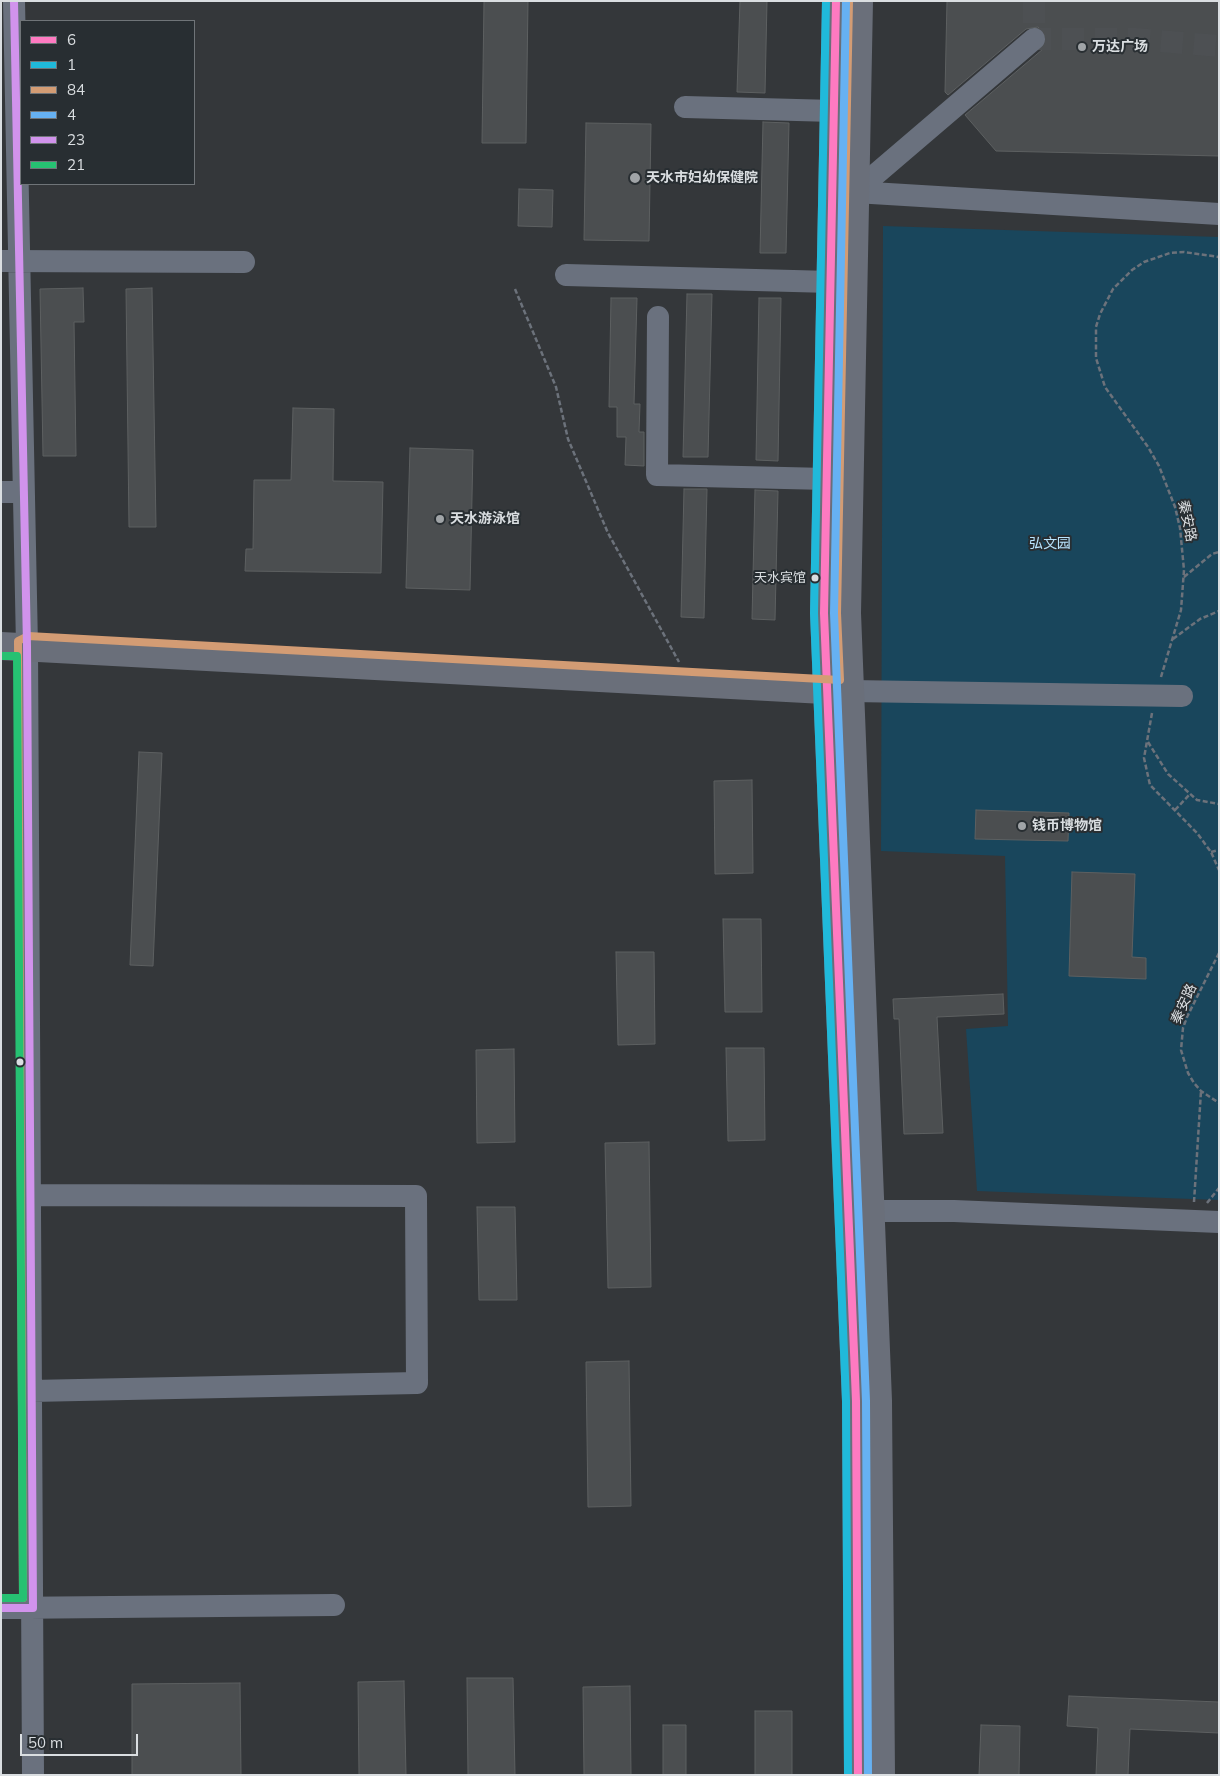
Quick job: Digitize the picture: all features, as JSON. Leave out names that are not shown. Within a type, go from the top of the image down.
[{"type":"main road","points":[[836,1],[824,613],[838,691],[859,1211],[856,1402],[858,1775]]},
{"type":"main road","points":[[838,691],[847,613],[858,1]]},
{"type":"main road","points":[[14,646],[838,691]]},
{"type":"main road","points":[[859,1211],[878,1401],[881,1775]]},
{"type":"street","points":[[14,1],[11,261],[12,492],[14,646],[30,1195],[33,1775]]},
{"type":"street","points":[[855,192],[1034,39]]},
{"type":"street","points":[[685,106],[834,111]]},
{"type":"street","points":[[855,192],[1219,214]]},
{"type":"street","points":[[11,261],[244,262]]},
{"type":"street","points":[[566,275],[830,282]]},
{"type":"street","points":[[658,317],[657,475],[827,479]]},
{"type":"street","points":[[838,691],[1182,696]]},
{"type":"street","points":[[30,1195],[416,1196],[417,1383],[31,1391]]},
{"type":"street","points":[[859,1211],[1219,1222]]},
{"type":"street","points":[[1,1608],[334,1604]]},
{"type":"path","name":"秦安路","points":[[1219,258],[1184,252],[1170,253],[1144,262],[1132,270],[1113,289],[1100,314],[1096,328],[1096,358],[1105,387],[1148,447],[1168,486],[1180,528],[1184,577],[1181,610],[1156,696],[1144,758],[1150,785],[1175,810],[1211,852],[1219,870]]},
{"type":"path","points":[[516,289],[556,386],[568,439],[608,533],[691,683]]},
{"type":"path","points":[[1184,577],[1212,554],[1219,552]]},
{"type":"path","points":[[1172,640],[1200,619],[1219,611]]},
{"type":"path","points":[[1148,741],[1168,774],[1190,794],[1197,800],[1219,804]]},
{"type":"path","points":[[1175,810],[1190,794]]},
{"type":"path","points":[[1211,852],[1219,850]]},
{"type":"path","name":"秦安路","points":[[1219,953],[1187,1017],[1182,1039],[1186,1067],[1201,1091],[1219,1103]]},
{"type":"path","points":[[1193,1221],[1201,1091]]},
{"type":"green space","name":"弘文园","points":[[883,226],[1219,237],[1219,1200],[977,1191],[966,1029],[1008,1026],[1005,856],[881,851]]},
{"type":"building","points":[[484,1],[528,1],[526,143],[482,143]]},
{"type":"building","points":[[740,1],[767,1],[765,93],[737,92]]},
{"type":"building","name":"万达广场","points":[[947,1],[1219,1],[1219,156],[996,151],[965,115],[1043,49],[1047,36],[1038,27],[1026,29],[948,95],[945,92]]},
{"type":"building","points":[[763,122],[789,123],[786,253],[760,253]]},
{"type":"building","points":[[586,123],[651,124],[649,241],[584,240]]},
{"type":"building","points":[[519,189],[553,190],[552,227],[518,226]]},
{"type":"building","points":[[83,288],[84,322],[74,322],[76,456],[43,456],[40,289]]},
{"type":"building","points":[[152,288],[156,527],[129,527],[126,289]]},
{"type":"building","points":[[687,294],[712,294],[708,457],[683,457]]},
{"type":"building","points":[[611,298],[637,298],[634,404],[640,404],[639,432],[644,432],[644,466],[625,465],[626,437],[617,437],[617,407],[609,407]]},
{"type":"building","points":[[759,298],[781,298],[778,461],[756,460]]},
{"type":"building","points":[[293,408],[334,409],[333,481],[383,482],[381,573],[245,571],[246,549],[253,549],[254,480],[291,480]]},
{"type":"building","name":"天水游泳馆","points":[[410,448],[473,450],[470,590],[406,588]]},
{"type":"building","points":[[684,489],[707,489],[704,618],[681,617]]},
{"type":"building","points":[[755,490],[778,491],[775,620],[752,619]]},
{"type":"building","points":[[139,752],[162,753],[153,966],[130,965]]},
{"type":"building","points":[[752,780],[753,873],[715,874],[714,781]]},
{"type":"building","name":"钱币博物馆","points":[[976,810],[1069,813],[1068,841],[975,839]]},
{"type":"building","points":[[1072,872],[1135,874],[1132,957],[1146,958],[1146,979],[1069,976]]},
{"type":"building","points":[[723,919],[761,919],[762,1012],[725,1012]]},
{"type":"building","points":[[616,952],[654,952],[655,1044],[618,1045]]},
{"type":"building","points":[[1003,994],[1004,1014],[937,1017],[943,1133],[904,1134],[899,1019],[894,1019],[893,999]]},
{"type":"building","points":[[726,1048],[764,1048],[765,1140],[728,1141]]},
{"type":"building","points":[[514,1049],[515,1142],[477,1143],[476,1050]]},
{"type":"building","points":[[649,1142],[651,1287],[608,1288],[605,1143]]},
{"type":"building","points":[[477,1207],[515,1207],[517,1300],[479,1300]]},
{"type":"building","points":[[629,1361],[631,1506],[588,1507],[586,1362]]},
{"type":"building","points":[[467,1678],[513,1678],[515,1775],[468,1775]]},
{"type":"building","points":[[404,1681],[406,1775],[359,1775],[358,1682]]},
{"type":"building","points":[[240,1683],[241,1775],[132,1775],[132,1684]]},
{"type":"building","points":[[630,1686],[631,1775],[584,1775],[583,1687]]},
{"type":"building","points":[[1069,1696],[1219,1702],[1219,1733],[1130,1729],[1128,1775],[1096,1775],[1098,1728],[1067,1726]]},
{"type":"building","points":[[755,1711],[792,1711],[792,1775],[755,1775]]},
{"type":"building","points":[[663,1725],[686,1725],[686,1775],[663,1775]]},
{"type":"building","points":[[981,1725],[1020,1726],[1019,1775],[979,1775]]},
{"type":"tunnel","points":[[1034,1],[1034,39],[1135,39],[1219,46]]},
{"type":"transit line","name":"23","points":[[1,1608],[33,1608],[27,646],[14,1]]},
{"type":"transit line","name":"1","points":[[826,1],[814,613],[846,1401],[848,1775]]},
{"type":"transit line","name":"6","points":[[836,1],[824,613],[856,1401],[858,1775]]},
{"type":"transit line","name":"4","points":[[846,1],[834,613],[866,1401],[868,1775]]},
{"type":"transit line","name":"84","points":[[1,1598],[23,1598],[18,641],[28,636],[840,680],[837,613],[849,1]]},
{"type":"transit line","name":"21","points":[[1,656],[17,656],[23,1598],[1,1598]]},
{"type":"place","name":"万达广场","points":[[1082,47]]},
{"type":"place","name":"天水市妇幼保健院","points":[[635,178]]},
{"type":"place","name":"天水游泳馆","points":[[440,519]]},
{"type":"place","name":"天水宾馆","points":[[815,578]]},
{"type":"place","name":"钱币博物馆","points":[[1022,826]]}]
